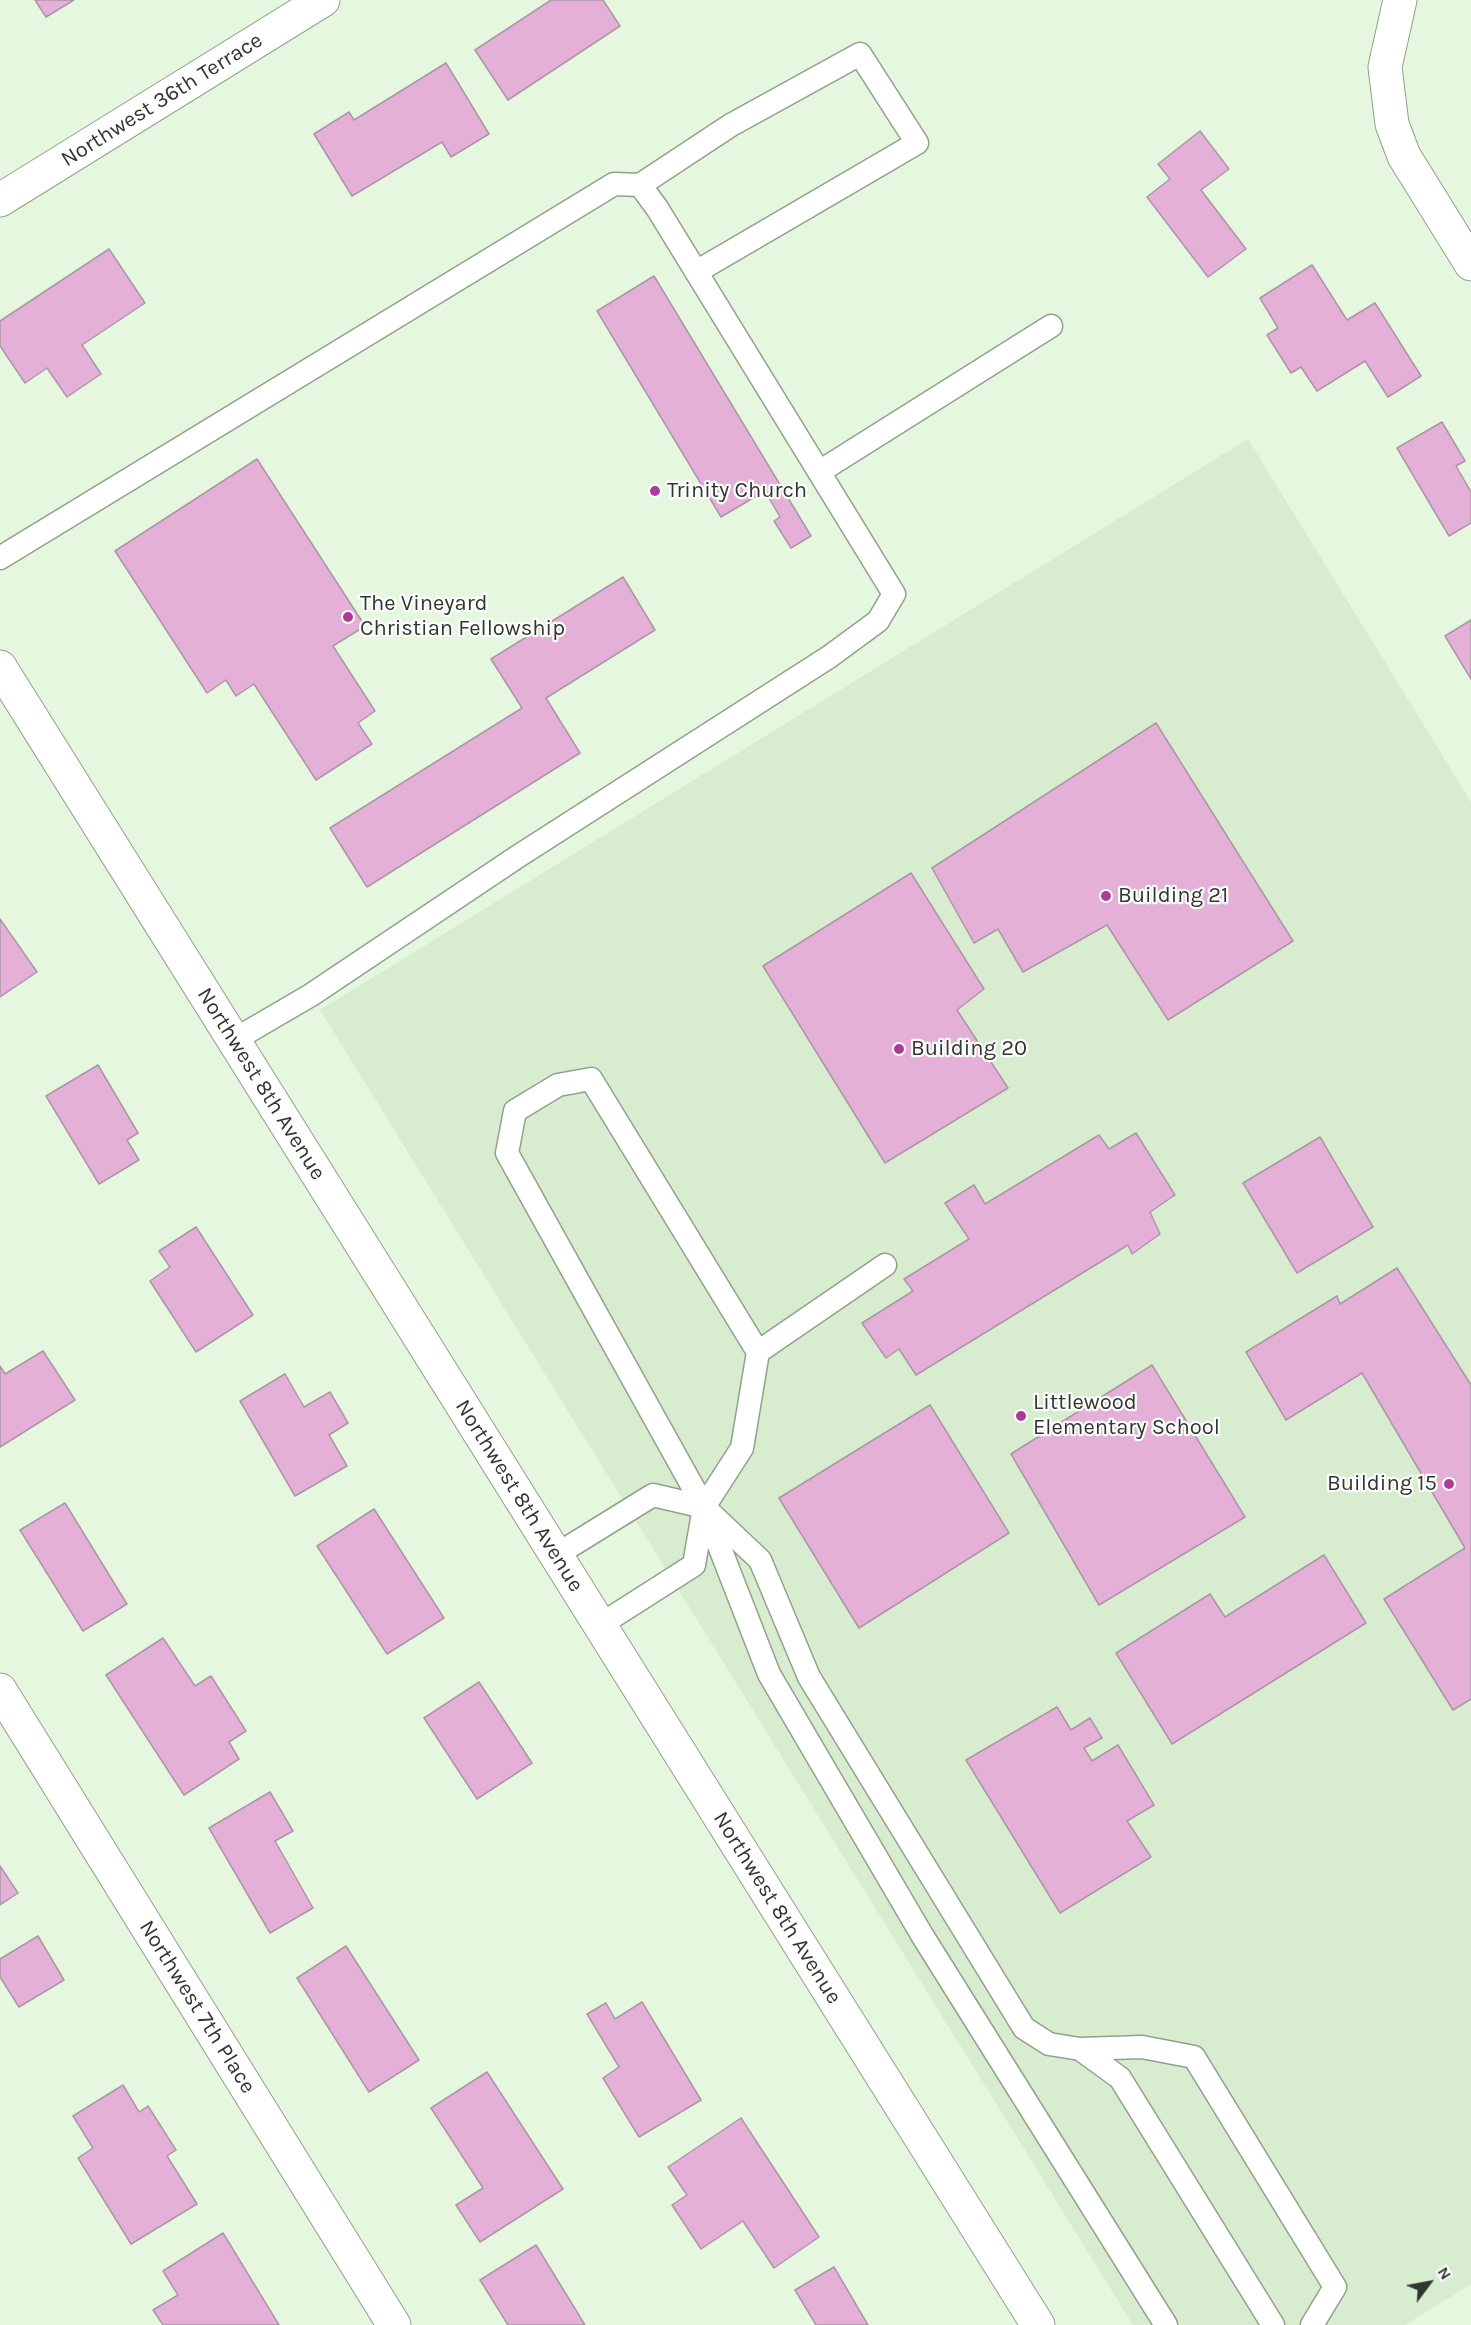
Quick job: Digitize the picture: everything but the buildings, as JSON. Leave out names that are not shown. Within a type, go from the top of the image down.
[{"type":"street","name":"Northwest 36th Terrace","points":[[0,200],[323,0]]},
{"type":"street","points":[[1398,3],[1384,66],[1392,124],[1404,156],[1471,264]]},
{"type":"street","name":"Northwest 8th Avenue","points":[[0,667],[1038,2325]]},
{"type":"street","name":"Northwest 7th Place","points":[[0,1690],[394,2325]]},
{"type":"lane","points":[[0,558],[614,184],[640,185],[731,125],[860,54],[917,143],[696,272]]},
{"type":"lane","points":[[234,1040],[311,995],[517,857],[829,657],[878,621],[894,594],[640,185]]},
{"type":"lane","points":[[819,472],[1051,326]]},
{"type":"lane","points":[[600,1625],[694,1565],[704,1507],[742,1448],[758,1352],[591,1079],[558,1085],[515,1111],[507,1153],[704,1507],[769,1674],[922,1935],[1166,2325]]},
{"type":"lane","points":[[758,1352],[885,1264]]},
{"type":"lane","points":[[556,1555],[653,1495],[704,1507],[760,1560],[809,1677],[1024,2028],[1050,2044],[1080,2049],[1142,2047],[1194,2057],[1335,2288],[1312,2325]]},
{"type":"lane","points":[[1080,2049],[1120,2078],[1273,2325]]},
{"type":"shaded area","name":"Littlewood Elementary School","points":[[1248,439],[1471,802],[1471,2284],[1405,2325],[1133,2325],[320,1010]]},
{"type":"place","name":"Trinity Church","points":[[655,491]]},
{"type":"place","name":"The Vineyard Christian Fellowship","points":[[348,617]]},
{"type":"place","name":"Building 21","points":[[1106,896]]},
{"type":"place","name":"Building 20","points":[[899,1049]]},
{"type":"place","name":"Littlewood Elementary School","points":[[1021,1416]]},
{"type":"place","name":"Building 15","points":[[1449,1484]]}]
